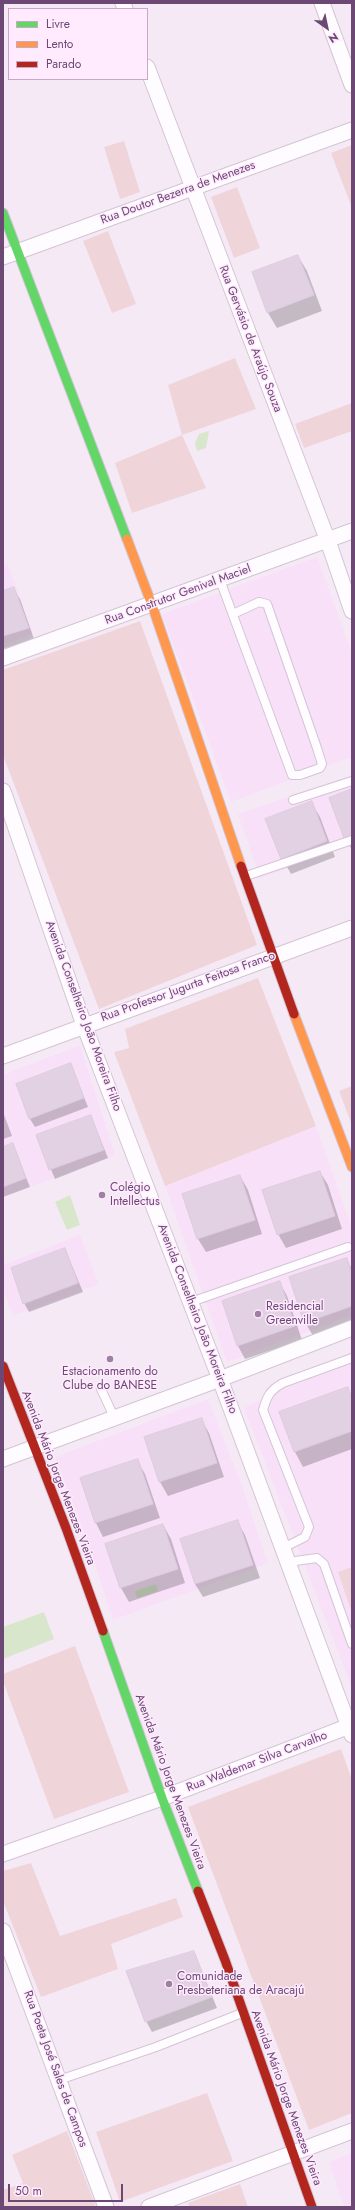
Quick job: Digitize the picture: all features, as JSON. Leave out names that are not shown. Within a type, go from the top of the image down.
[{"type":"street","points":[[322,3],[352,85]]},
{"type":"street","name":"Rua Gervásio de Araújo Souza","points":[[148,69],[328,541],[352,611]]},
{"type":"street","name":"Rua Doutor Bezerra de Menezes","points":[[3,257],[352,130]]},
{"type":"street","points":[[3,213],[152,605],[272,956],[352,1167]]},
{"type":"street","name":"Rua Construtor Genival Maciel","points":[[3,658],[352,531]]},
{"type":"street","name":"Avenida Conselheiro João Moreira Filho","points":[[3,790],[84,1025],[191,1302],[351,1729]]},
{"type":"street","name":"Rua Professor Jugurta Feitosa Franco","points":[[3,1056],[272,956],[352,928]]},
{"type":"street","points":[[3,1459],[220,1379],[352,1328]]},
{"type":"street","name":"Avenida Mário Jorge Menezes Vieira","points":[[3,1366],[66,1528],[162,1798],[224,1960],[312,2207]]},
{"type":"street","name":"Rua Waldemar Silva Carvalho","points":[[3,1854],[351,1729]]},
{"type":"street","name":"Rua Poeta José Sales de Campos","points":[[3,1931],[106,2207]]},
{"type":"street","points":[[149,2207],[352,2132]]},
{"type":"lane","points":[[220,580],[292,775],[300,775],[320,768],[322,764],[317,748],[267,604],[259,602],[233,614]]},
{"type":"lane","points":[[293,800],[352,781]]},
{"type":"lane","points":[[245,876],[352,840]]},
{"type":"lane","points":[[191,1302],[348,1247]]},
{"type":"lane","points":[[285,1555],[305,1537],[309,1527],[263,1410],[267,1395],[273,1388],[283,1383],[352,1358]]},
{"type":"lane","points":[[101,1389],[114,1417]]},
{"type":"lane","points":[[285,1555],[316,1558],[324,1564],[352,1644]]},
{"type":"lane","points":[[59,2080],[156,2047],[242,2013]]},
{"type":"shaded area","points":[[124,141],[140,192],[120,199],[104,147]]},
{"type":"shaded area","points":[[352,145],[352,208],[331,153]]},
{"type":"shaded area","points":[[237,187],[260,248],[234,258],[211,197]]},
{"type":"shaded area","points":[[108,231],[136,304],[112,313],[83,241]]},
{"type":"shaded area","points":[[235,358],[256,409],[182,435],[168,385]]},
{"type":"shaded area","points":[[352,403],[352,431],[304,448],[295,424]]},
{"type":"shaded area","points":[[209,431],[206,448],[197,451],[195,443],[199,434]]},
{"type":"shaded area","points":[[182,435],[206,488],[132,513],[115,463]]},
{"type":"shaded area","points":[[317,557],[352,653],[352,757],[231,802],[162,614]]},
{"type":"shaded area","points":[[8,564],[33,634],[3,645],[3,566]]},
{"type":"shaded area","points":[[140,621],[257,945],[99,1009],[3,755],[3,670]]},
{"type":"shaded area","points":[[352,775],[352,846],[260,878],[238,814]]},
{"type":"shaded area","points":[[258,978],[316,1126],[165,1186],[114,1052],[129,1048],[125,1029]]},
{"type":"shaded area","points":[[80,1045],[115,1155],[3,1197],[3,1075]]},
{"type":"shaded area","points":[[352,1086],[352,1125],[339,1091]]},
{"type":"shaded area","points":[[316,1126],[352,1228],[352,1315],[227,1362],[165,1186]]},
{"type":"shaded area","points":[[70,1195],[80,1225],[67,1230],[55,1202]]},
{"type":"shaded area","points":[[80,1235],[99,1284],[13,1316],[3,1289],[3,1265]]},
{"type":"shaded area","points":[[352,1356],[352,1688],[244,1408]]},
{"type":"shaded area","points":[[208,1399],[242,1486],[268,1563],[113,1620],[88,1543],[55,1457]]},
{"type":"shaded area","points":[[352,1567],[352,1613],[338,1572]]},
{"type":"shaded area","points":[[156,1584],[158,1591],[137,1598],[135,1591]]},
{"type":"shaded area","points":[[44,1612],[54,1639],[3,1659],[3,1627]]},
{"type":"shaded area","points":[[75,1646],[129,1792],[54,1819],[3,1681],[3,1674]]},
{"type":"shaded area","points":[[341,1749],[352,1780],[352,2113],[309,2130],[188,1807]]},
{"type":"shaded area","points":[[31,1863],[60,1936],[176,1898],[183,1917],[111,1944],[118,1969],[41,1997],[3,1901],[3,1871]]},
{"type":"shaded area","points":[[207,2093],[233,2161],[120,2202],[96,2132]]},
{"type":"shaded area","points":[[67,2131],[96,2207],[3,2207],[3,2190],[23,2183],[12,2155]]},
{"type":"shaded area","points":[[352,2153],[352,2207],[344,2207],[329,2162]]},
{"type":"shaded area","points":[[240,2184],[248,2207],[190,2207],[188,2203]]},
{"type":"building","points":[[298,255],[314,295],[267,313],[252,272]]},
{"type":"building","points":[[14,587],[29,628],[3,636],[3,591]]},
{"type":"building","points":[[352,789],[352,835],[344,838],[329,798]]},
{"type":"building","points":[[312,801],[327,841],[281,859],[265,819]]},
{"type":"building","points":[[71,1063],[84,1098],[29,1119],[16,1084]]},
{"type":"building","points":[[91,1115],[104,1150],[49,1170],[36,1135]]},
{"type":"building","points":[[13,1143],[26,1178],[3,1187],[3,1147]]},
{"type":"building","points":[[320,1171],[335,1216],[277,1235],[262,1190]]},
{"type":"building","points":[[240,1175],[255,1220],[197,1239],[182,1194]]},
{"type":"building","points":[[65,1248],[78,1283],[23,1304],[11,1268]]},
{"type":"building","points":[[347,1258],[352,1274],[352,1306],[304,1323],[289,1277]]},
{"type":"building","name":"Residencial Greenville","points":[[280,1281],[295,1326],[237,1346],[222,1301]]},
{"type":"building","points":[[348,1387],[352,1399],[352,1431],[294,1452],[279,1412]]},
{"type":"building","points":[[202,1418],[217,1463],[159,1482],[144,1437]]},
{"type":"building","points":[[138,1459],[153,1504],[95,1523],[80,1478]]},
{"type":"building","points":[[238,1520],[253,1565],[195,1584],[180,1539]]},
{"type":"building","points":[[163,1524],[178,1569],[120,1588],[105,1544]]},
{"type":"building","name":"Comunidade Presbeteriana de Aracajú","points":[[194,1951],[212,1997],[145,2022],[126,1971]]},
{"type":"traffic: fast","points":[[3,213],[127,539]]},
{"type":"traffic: fast","points":[[103,1631],[162,1798],[198,1891]]},
{"type":"traffic: slow","points":[[127,539],[152,605],[241,866]]},
{"type":"traffic: slow","points":[[294,1014],[352,1167]]},
{"type":"traffic: jam","points":[[241,866],[294,1014]]},
{"type":"traffic: jam","points":[[3,1366],[66,1528],[103,1631]]},
{"type":"traffic: jam","points":[[198,1891],[225,1960],[312,2207]]},
{"type":"place","name":"Colégio Intellectus","points":[[102,1195]]},
{"type":"place","name":"Residencial Greenville","points":[[258,1314]]},
{"type":"place","name":"Estacionamento do Clube do BANESE","points":[[110,1359]]},
{"type":"place","name":"Comunidade Presbeteriana de Aracajú","points":[[169,1984]]}]
